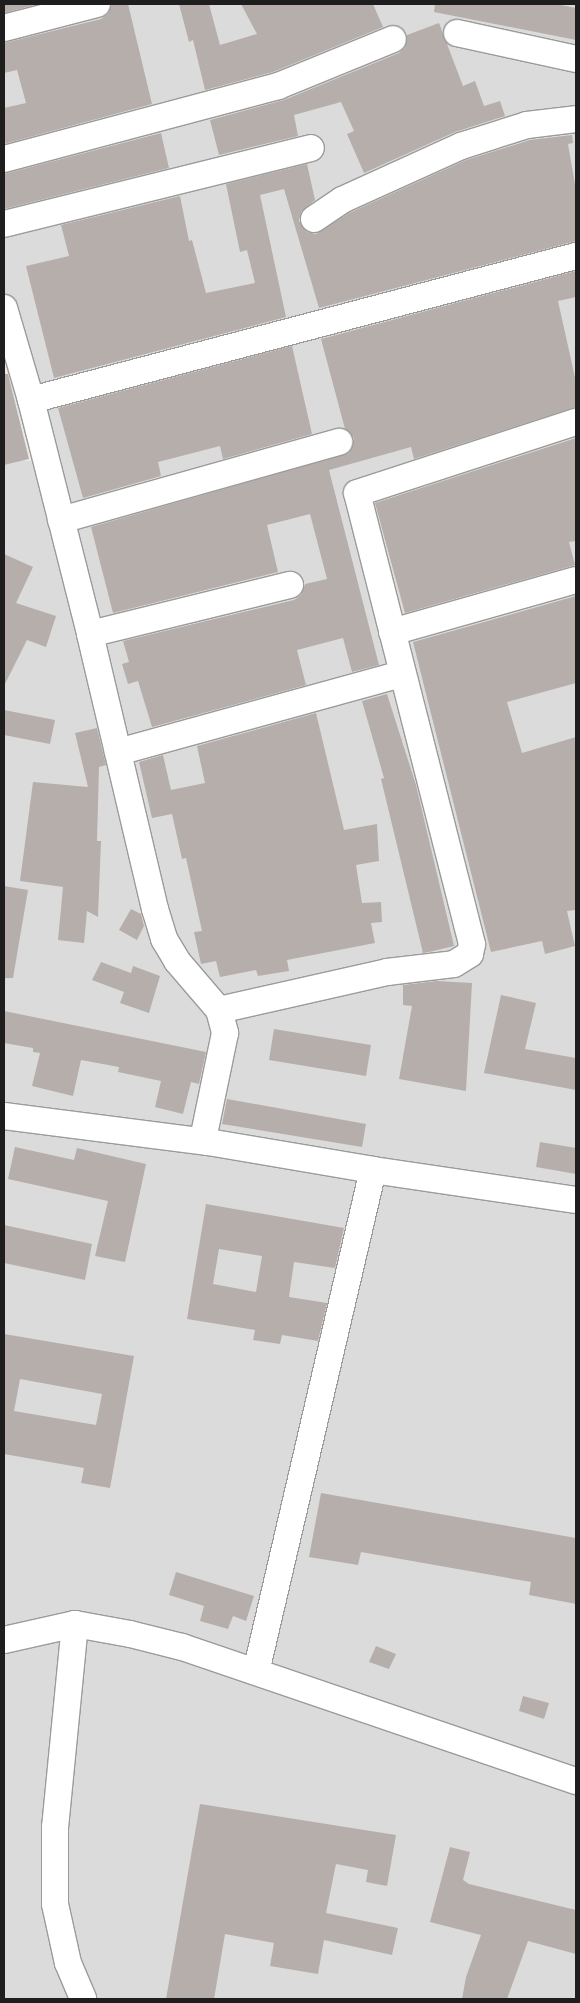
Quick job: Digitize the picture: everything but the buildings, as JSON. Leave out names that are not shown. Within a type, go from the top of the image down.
[{"type":"street","points":[[4,28],[97,4]]},
{"type":"street","points":[[456,33],[576,59]]},
{"type":"street","points":[[4,159],[278,86],[394,39]]},
{"type":"street","points":[[314,220],[342,200],[461,146],[527,125],[576,119]]},
{"type":"street","points":[[4,224],[311,148]]},
{"type":"street","points":[[31,400],[576,256]]},
{"type":"street","points":[[4,308],[31,400],[164,939],[177,961],[219,1010],[225,1033],[204,1134],[208,1142]]},
{"type":"street","points":[[219,1010],[387,972],[454,964],[470,954],[472,944],[357,494],[576,422]]},
{"type":"street","points":[[61,520],[339,442]]},
{"type":"street","points":[[392,632],[576,580]]},
{"type":"street","points":[[90,634],[290,585]]},
{"type":"street","points":[[118,752],[402,674]]},
{"type":"street","points":[[4,1116],[208,1142],[373,1170],[576,1200]]},
{"type":"street","points":[[256,1672],[373,1170]]},
{"type":"street","points":[[75,1624],[55,1827],[55,1904],[68,1963],[83,1999]]},
{"type":"street","points":[[4,1640],[75,1624],[165,1643],[576,1781]]},
{"type":"shaded area","points":[[4,4],[576,4],[576,1999],[4,1999],[4,460],[32,461],[4,359]]}]
